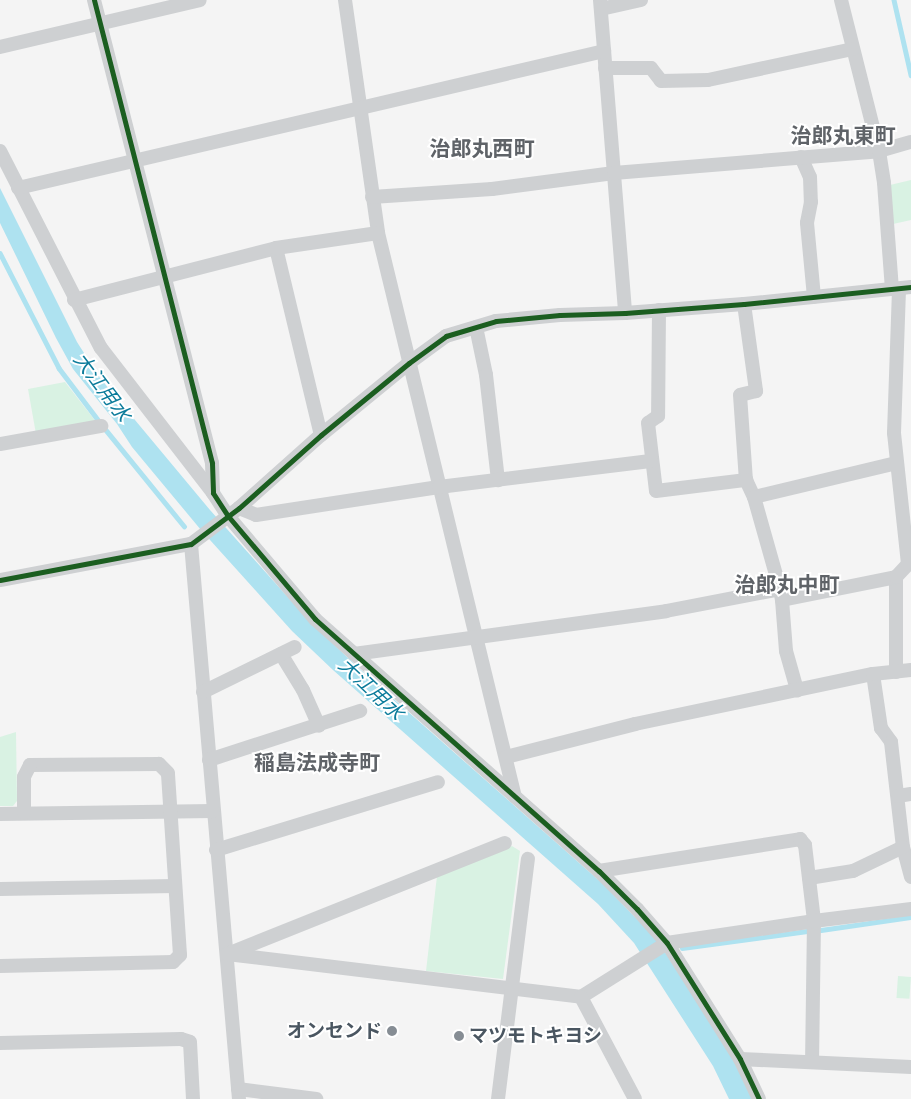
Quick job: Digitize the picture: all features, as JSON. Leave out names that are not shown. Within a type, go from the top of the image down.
[{"type":"street","points":[[94,0],[212,463],[213,493]]},
{"type":"street","points":[[0,47],[184,2],[200,0]]},
{"type":"street","points":[[345,0],[378,233],[516,796]]},
{"type":"street","points":[[625,313],[601,4],[641,0]]},
{"type":"street","points":[[841,0],[878,151],[901,288],[894,433],[907,522],[908,564],[896,578],[896,672]]},
{"type":"street","points":[[605,68],[651,68],[661,81],[708,80],[853,48]]},
{"type":"street","points":[[18,188],[604,51]]},
{"type":"street","points":[[372,197],[492,189],[614,173],[878,151],[911,142]]},
{"type":"street","points":[[0,151],[74,300],[101,348],[230,515],[315,619],[599,870],[668,943],[740,1059],[760,1099]]},
{"type":"street","points":[[801,157],[810,177],[811,202],[807,223],[814,297]]},
{"type":"street","points":[[74,300],[276,248],[378,233]]},
{"type":"street","points":[[276,248],[322,435]]},
{"type":"street","points":[[0,580],[191,544],[230,515],[409,363],[446,336],[496,321],[560,315],[625,313],[744,304],[901,288]]},
{"type":"street","points":[[744,304],[756,391],[740,395],[746,480],[754,497],[781,594],[786,651],[797,690]]},
{"type":"street","points":[[659,310],[658,416],[648,423],[650,461],[656,491],[746,480]]},
{"type":"street","points":[[476,327],[486,375],[498,480]]},
{"type":"street","points":[[0,444],[101,426]]},
{"type":"street","points":[[230,515],[256,515],[439,487],[650,461]]},
{"type":"street","points":[[754,497],[897,463]]},
{"type":"street","points":[[191,544],[224,942],[227,954],[239,1094],[316,1099]]},
{"type":"street","points":[[354,654],[896,578]]},
{"type":"street","points":[[203,692],[295,647]]},
{"type":"street","points":[[281,654],[303,690],[319,726]]},
{"type":"street","points":[[506,757],[635,724],[873,674],[911,670]]},
{"type":"street","points":[[873,674],[881,728],[891,742],[904,795],[903,847],[911,877]]},
{"type":"street","points":[[209,760],[319,726],[360,711]]},
{"type":"street","points":[[0,966],[173,962],[180,954],[168,773],[159,764],[30,765],[24,776],[24,813]]},
{"type":"street","points":[[216,850],[438,782]]},
{"type":"street","points":[[0,814],[213,810]]},
{"type":"street","points":[[599,870],[800,838],[805,845],[814,920],[812,1062]]},
{"type":"street","points":[[227,954],[505,843]]},
{"type":"street","points":[[809,878],[853,870],[903,847]]},
{"type":"street","points":[[498,1099],[528,859]]},
{"type":"street","points":[[0,889],[175,886]]},
{"type":"street","points":[[227,954],[581,997],[668,943],[814,920],[911,909]]},
{"type":"street","points":[[581,997],[635,1099]]},
{"type":"street","points":[[0,1043],[180,1039],[190,1042],[193,1099]]},
{"type":"street","points":[[740,1059],[911,1067]]},
{"type":"green space","points":[[911,180],[911,220],[893,224],[890,185]]},
{"type":"green space","points":[[65,382],[97,423],[36,434],[28,389]]},
{"type":"green space","points":[[16,732],[17,801],[13,806],[0,806],[0,737]]},
{"type":"green space","points":[[512,846],[520,851],[503,979],[426,971],[437,876]]},
{"type":"green space","points":[[898,976],[911,977],[909,999],[896,998]]},
{"type":"water","name":"大江用水","points":[[0,188],[77,342],[100,378],[210,510],[310,622],[362,671],[603,884],[657,940],[731,1054],[752,1099],[729,1099],[713,1066],[634,943],[598,904],[333,670],[292,631],[201,530],[132,447],[117,424],[73,369],[56,338],[0,223]]},
{"type":"waterway","points":[[894,0],[911,75]]},
{"type":"waterway","points":[[0,253],[59,368],[99,421]]},
{"type":"waterway","points":[[106,430],[184,526]]},
{"type":"waterway","points":[[821,930],[911,917]]},
{"type":"waterway","points":[[682,948],[807,931]]},
{"type":"cycle path","points":[[94,0],[212,463],[213,493],[228,516],[315,619],[599,871],[637,909],[667,943],[740,1059],[759,1099]]},
{"type":"cycle path","points":[[0,580],[191,544],[239,508],[321,435],[409,363],[446,336],[496,321],[560,315],[625,313],[744,304],[911,287]]},
{"type":"place","name":"オンセンド","points":[[392,1031]]},
{"type":"place","name":"マツモトキヨシ","points":[[459,1036]]},
{"type":"district","name":"治郎丸東町","points":[[843,136]]},
{"type":"district","name":"治郎丸西町","points":[[482,149]]},
{"type":"district","name":"治郎丸中町","points":[[787,585]]},
{"type":"district","name":"稲島法成寺町","points":[[317,763]]}]
